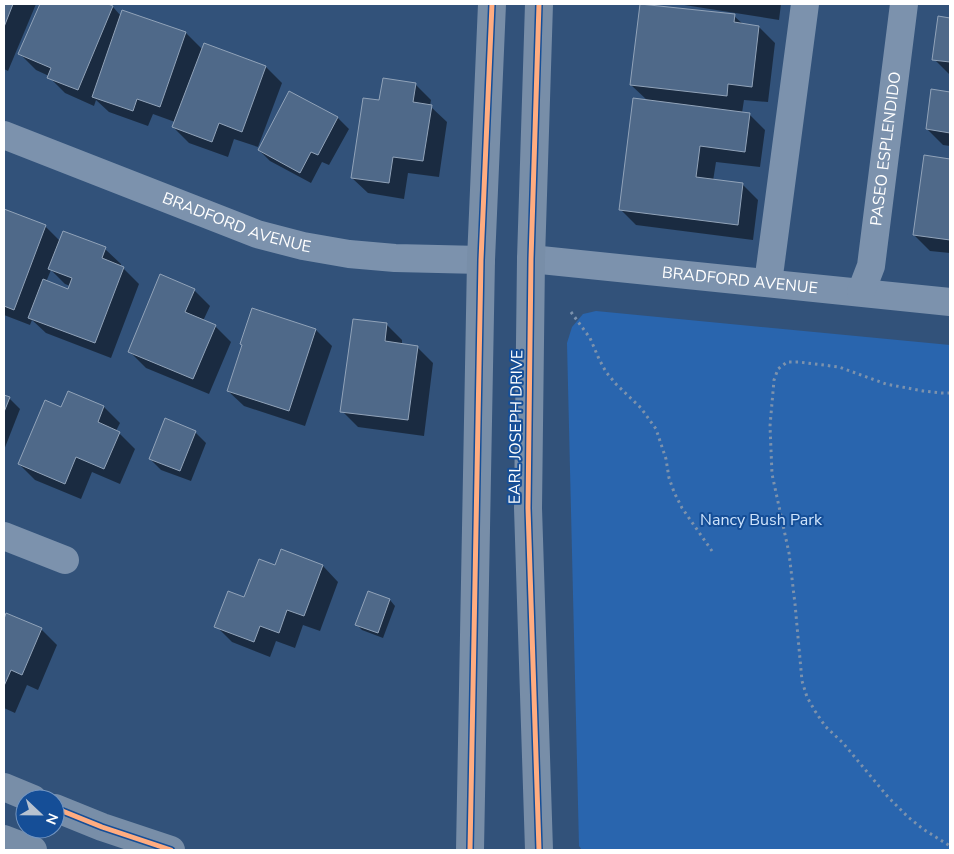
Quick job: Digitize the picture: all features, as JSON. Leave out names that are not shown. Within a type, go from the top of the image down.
[{"type":"main road","points":[[470,850],[481,260],[492,4]]},
{"type":"main road","name":"EARL JOSEPH DRIVE","points":[[539,4],[531,259],[528,508],[539,850]]},
{"type":"main road","points":[[65,812],[102,827],[172,850]]},
{"type":"main road","points":[[4,839],[33,850]]},
{"type":"street","points":[[768,283],[805,4]]},
{"type":"street","name":"PASEO ESPLENDIDO","points":[[861,292],[871,266],[904,4]]},
{"type":"street","name":"BRADFORD AVENUE","points":[[4,135],[257,234],[303,246],[349,254],[481,260]]},
{"type":"street","name":"BRADFORD AVENUE","points":[[531,259],[950,302]]},
{"type":"street","points":[[4,536],[65,560]]},
{"type":"path","points":[[570,312],[590,338],[606,372],[641,408],[656,429],[674,492],[682,508],[712,551]]},
{"type":"path","points":[[950,393],[923,391],[886,384],[839,367],[816,363],[787,362],[778,369],[774,380],[770,426],[772,474],[789,553],[802,681],[807,697],[825,726],[843,743],[888,797],[923,830],[950,846]]},
{"type":"green space","name":"Nancy Bush Park","points":[[596,311],[950,345],[950,850],[582,850],[579,846],[567,343],[572,327],[583,314]]},
{"type":"building","points":[[4,4],[13,4],[4,27]]},
{"type":"building","points":[[40,4],[108,4],[113,6],[78,90],[47,78],[51,68],[18,54]]},
{"type":"building","points":[[640,4],[735,14],[734,22],[759,26],[752,87],[728,84],[727,96],[630,85]]},
{"type":"building","points":[[122,10],[186,32],[160,107],[137,99],[133,111],[92,97]]},
{"type":"building","points":[[938,16],[950,18],[950,62],[932,60]]},
{"type":"building","points":[[204,43],[266,66],[242,132],[219,123],[212,142],[172,127]]},
{"type":"building","points":[[383,78],[416,83],[413,102],[432,105],[423,161],[393,157],[389,183],[351,178],[363,98],[379,100]]},
{"type":"building","points":[[931,89],[950,92],[950,133],[926,129]]},
{"type":"building","points":[[289,91],[338,117],[318,155],[311,152],[300,173],[258,150]]},
{"type":"building","points":[[633,98],[750,113],[745,152],[700,146],[696,177],[743,183],[738,225],[619,210]]},
{"type":"building","points":[[924,155],[950,159],[950,240],[913,235]]},
{"type":"building","points":[[4,209],[46,225],[14,310],[4,306]]},
{"type":"building","points":[[63,231],[106,247],[102,258],[124,267],[95,343],[28,318],[43,279],[68,289],[72,278],[48,269]]},
{"type":"building","points":[[160,274],[195,289],[185,312],[216,325],[193,379],[128,352]]},
{"type":"building","points":[[252,308],[316,329],[289,411],[227,391]]},
{"type":"building","points":[[353,319],[387,323],[385,341],[418,346],[408,420],[340,412]]},
{"type":"building","points":[[68,391],[104,406],[98,422],[120,432],[104,469],[76,457],[65,484],[18,464],[45,400],[61,407]]},
{"type":"building","points":[[4,395],[10,397],[4,412]]},
{"type":"building","points":[[165,418],[196,431],[180,471],[149,459]]},
{"type":"building","points":[[281,549],[323,565],[304,616],[287,610],[279,633],[260,626],[254,642],[214,627],[228,591],[244,597],[259,559],[275,565]]},
{"type":"building","points":[[368,591],[390,599],[378,633],[355,625]]},
{"type":"building","points":[[6,613],[42,628],[22,675],[11,670],[4,686],[4,619]]},
{"type":"cycle path","points":[[470,850],[481,260],[492,4]]},
{"type":"cycle path","points":[[539,4],[531,259],[528,508],[539,850]]},
{"type":"cycle path","points":[[65,812],[102,827],[171,850]]}]
